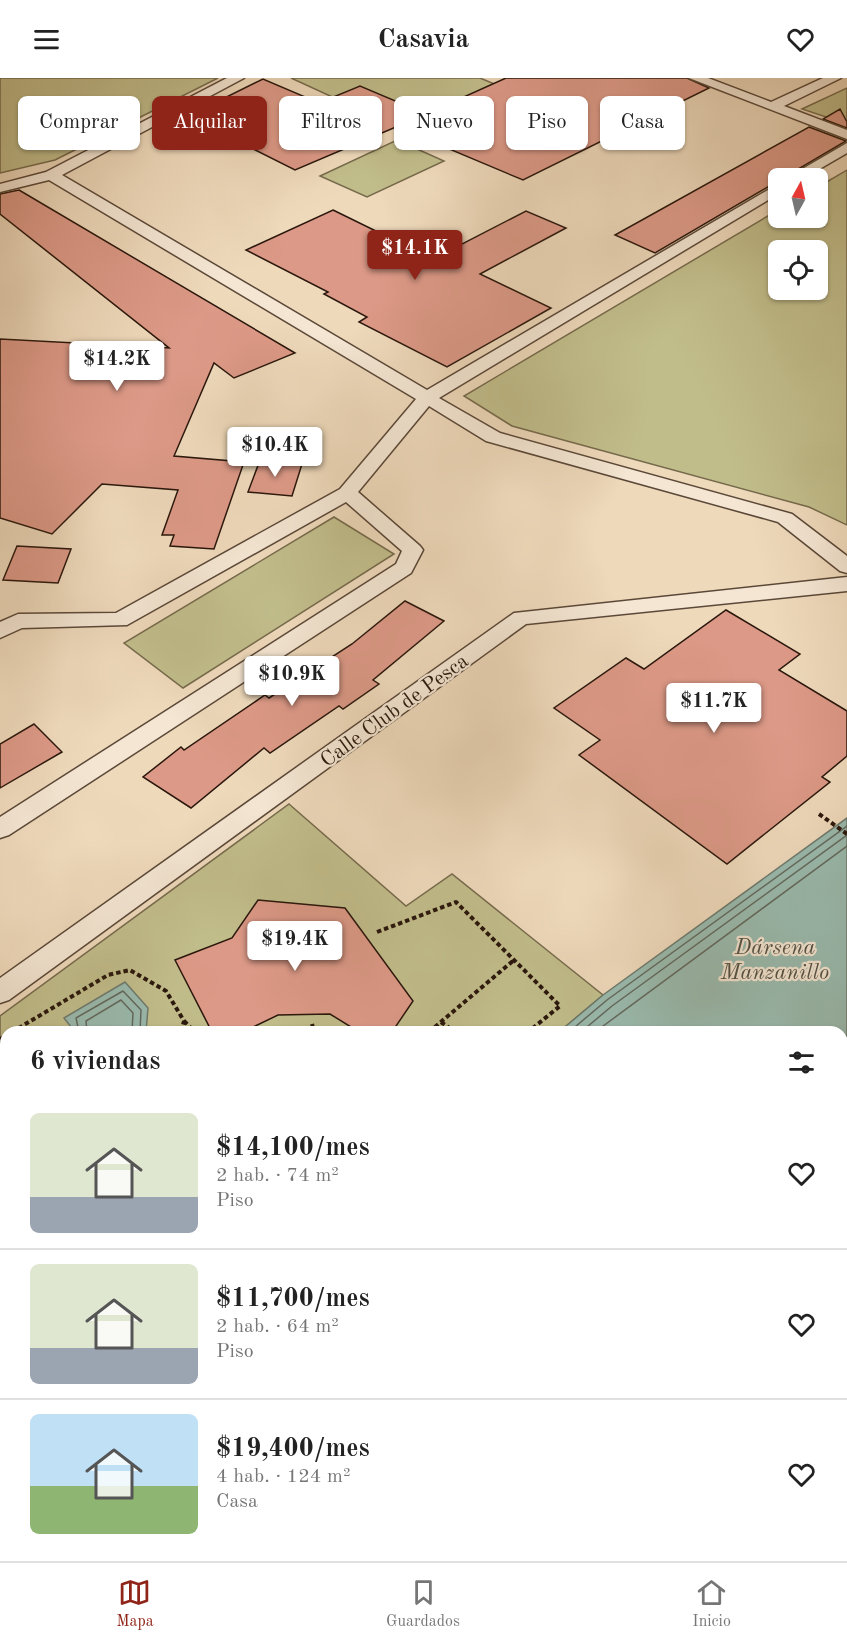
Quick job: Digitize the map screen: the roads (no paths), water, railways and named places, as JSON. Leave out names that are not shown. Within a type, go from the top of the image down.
[{"type":"lane","points":[[0,188],[51,175],[237,78]]},
{"type":"lane","points":[[696,78],[847,135]]},
{"type":"lane","points":[[771,107],[834,78]]},
{"type":"lane","points":[[811,168],[847,147]]},
{"type":"lane","points":[[51,175],[493,437],[785,518],[847,566]]},
{"type":"lane","points":[[0,631],[18,621],[120,620],[347,493],[426,398],[768,194]]},
{"type":"lane","points":[[0,829],[404,568],[413,550],[347,493]]},
{"type":"lane","name":"Calle Club de Pesca","points":[[0,992],[522,618],[847,584]]},
{"type":"water","name":"Dársena Manzanillo","points":[[847,818],[847,1026],[566,1026],[603,995]]},
{"type":"water","points":[[125,982],[148,1008],[146,1026],[70,1026],[64,1018]]}]
